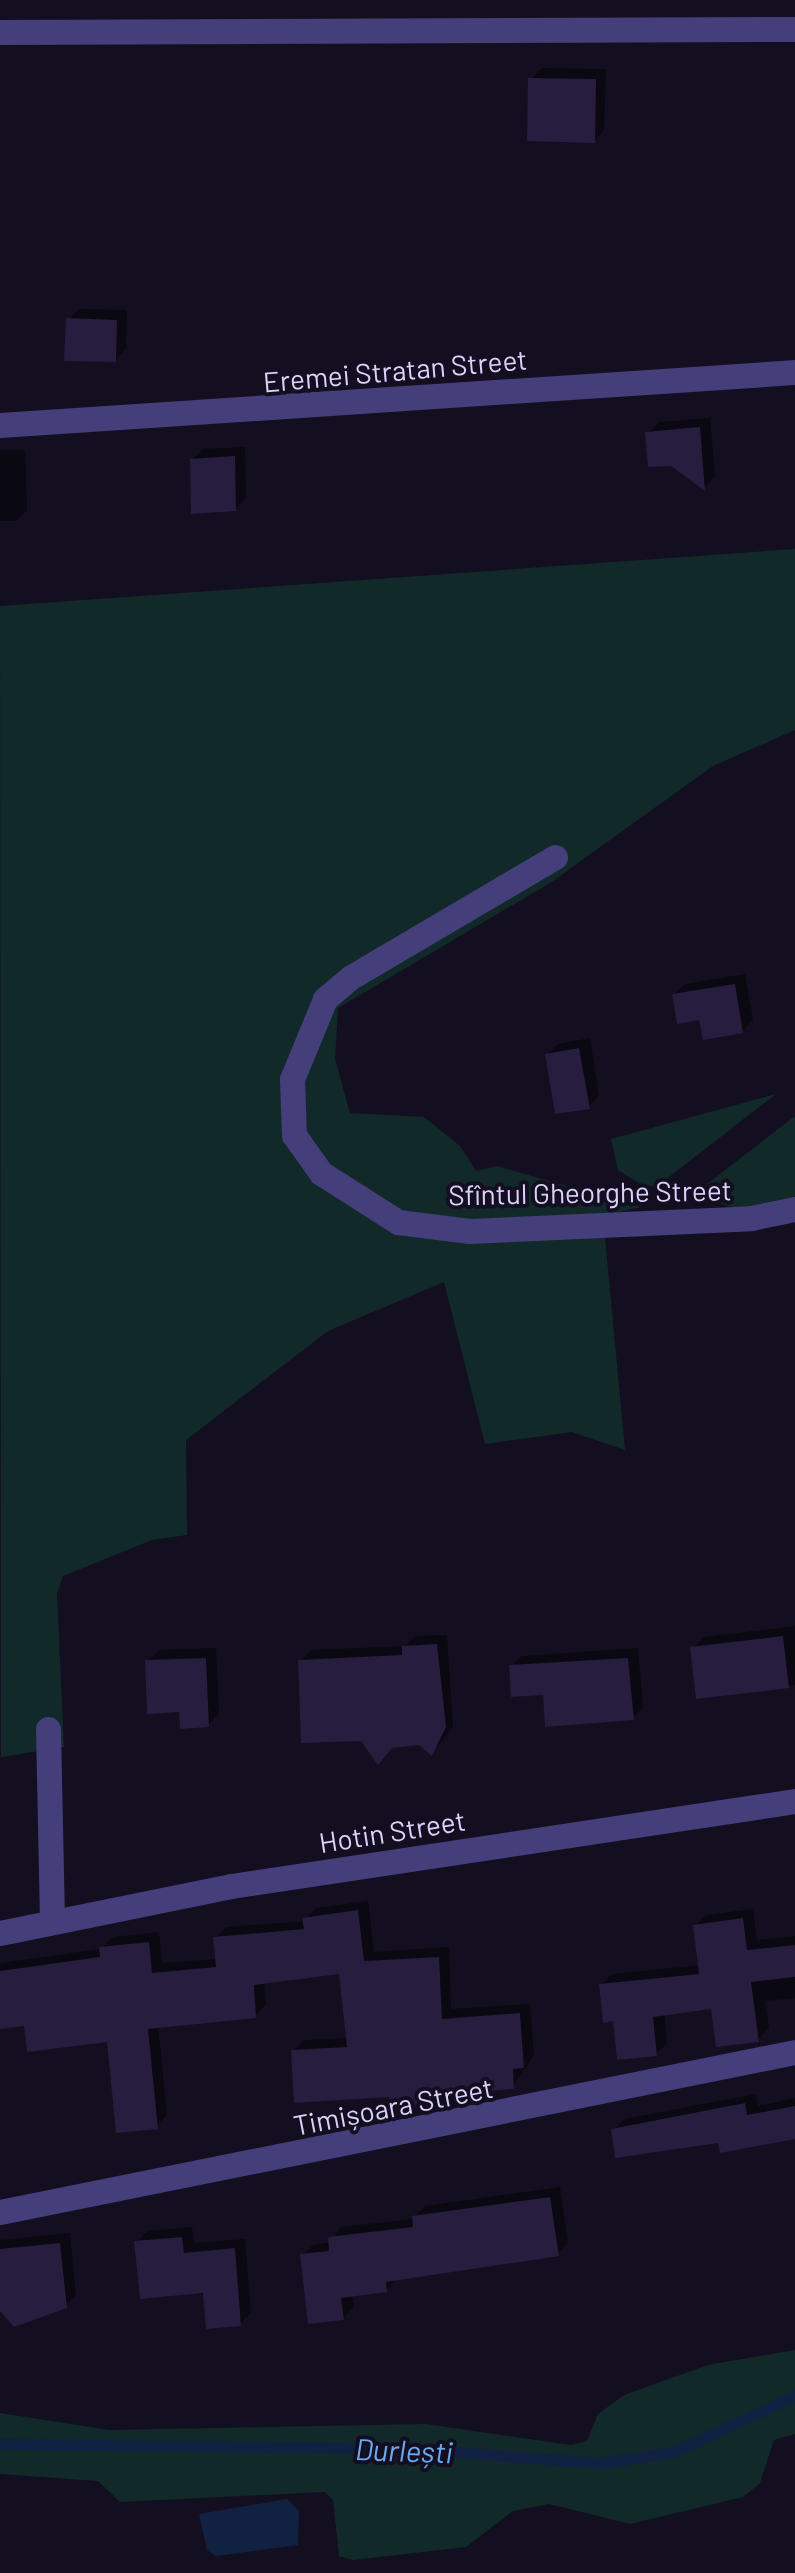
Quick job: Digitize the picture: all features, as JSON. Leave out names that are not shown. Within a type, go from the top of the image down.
[{"type":"street","points":[[0,32],[795,29]]},
{"type":"street","name":"Eremei Stratan Street","points":[[0,425],[795,372]]},
{"type":"street","name":"Sfîntul Gheorghe Street","points":[[555,857],[350,976],[325,999],[294,1068],[294,1136],[320,1173],[398,1222],[469,1231],[751,1218],[795,1209]]},
{"type":"street","points":[[48,1729],[52,1922]]},
{"type":"street","name":"Hotin Street","points":[[0,1933],[231,1886],[795,1801]]},
{"type":"street","name":"Timișoara Street","points":[[0,2212],[795,2052]]},
{"type":"green space","points":[[795,549],[795,730],[713,766],[550,883],[338,1008],[335,1059],[350,1113],[424,1117],[460,1146],[476,1171],[497,1166],[641,1207],[603,1216],[625,1450],[572,1432],[485,1444],[444,1282],[328,1331],[186,1440],[187,1535],[152,1540],[63,1576],[57,1594],[64,1747],[1,1757],[0,606]]},
{"type":"green space","points":[[776,1094],[660,1184],[645,1187],[618,1170],[611,1139]]},
{"type":"green space","points":[[795,1116],[795,1201],[737,1209],[710,1200],[707,1184]]},
{"type":"green space","points":[[795,2350],[795,2434],[774,2440],[760,2483],[743,2497],[630,2524],[549,2504],[513,2511],[466,2547],[353,2560],[339,2556],[333,2500],[325,2492],[120,2502],[98,2481],[0,2474],[0,2413],[109,2430],[426,2424],[571,2445],[587,2441],[598,2414],[624,2395],[708,2365]]},
{"type":"water","points":[[287,2499],[299,2511],[298,2545],[216,2556],[207,2550],[199,2514]]},
{"type":"building","points":[[528,78],[596,79],[595,143],[527,141]]},
{"type":"building","points":[[66,318],[117,320],[116,362],[64,361]]},
{"type":"building","points":[[700,427],[705,491],[671,466],[648,467],[645,432]]},
{"type":"building","points":[[235,456],[236,511],[191,514],[190,459]]},
{"type":"building","points":[[735,984],[743,1033],[703,1040],[699,1020],[677,1024],[672,994]]},
{"type":"building","points":[[579,1048],[590,1109],[555,1114],[545,1054]]},
{"type":"building","points":[[783,1636],[789,1688],[696,1699],[690,1647]]},
{"type":"building","points":[[437,1644],[446,1727],[432,1756],[419,1745],[392,1748],[378,1765],[361,1741],[301,1743],[298,1660],[402,1655],[402,1646]]},
{"type":"building","points":[[206,1658],[209,1727],[180,1729],[179,1712],[147,1714],[145,1660]]},
{"type":"building","points":[[628,1658],[634,1720],[545,1727],[543,1695],[511,1697],[509,1665]]},
{"type":"building","points":[[358,1910],[364,1961],[439,1957],[442,2019],[520,2013],[524,2068],[513,2069],[514,2089],[433,2094],[433,2106],[390,2107],[389,2097],[294,2103],[291,2050],[347,2047],[339,1974],[254,1985],[256,2018],[148,2029],[158,2129],[116,2133],[107,2042],[27,2052],[24,2026],[0,2029],[0,1971],[100,1957],[99,1947],[149,1942],[152,1973],[216,1967],[213,1937],[304,1929],[302,1918]]},
{"type":"building","points":[[743,1918],[747,1950],[795,1945],[795,1977],[751,1982],[759,2042],[716,2047],[711,2009],[653,2017],[657,2056],[617,2060],[613,2021],[603,2023],[599,1984],[699,1974],[693,1925]]},
{"type":"building","points":[[745,2103],[747,2115],[795,2106],[795,2139],[720,2153],[718,2143],[615,2158],[611,2129]]},
{"type":"building","points":[[550,2197],[559,2256],[386,2282],[387,2292],[341,2298],[344,2320],[308,2324],[300,2254],[329,2251],[328,2237],[413,2227],[412,2216]]},
{"type":"building","points":[[182,2237],[184,2253],[235,2248],[241,2326],[206,2329],[203,2293],[140,2299],[134,2241]]},
{"type":"building","points":[[60,2243],[67,2308],[14,2327],[0,2311],[0,2249]]},
{"type":"waterway","name":"Durlești","points":[[0,2444],[404,2448],[601,2463],[673,2452],[795,2396]]}]
